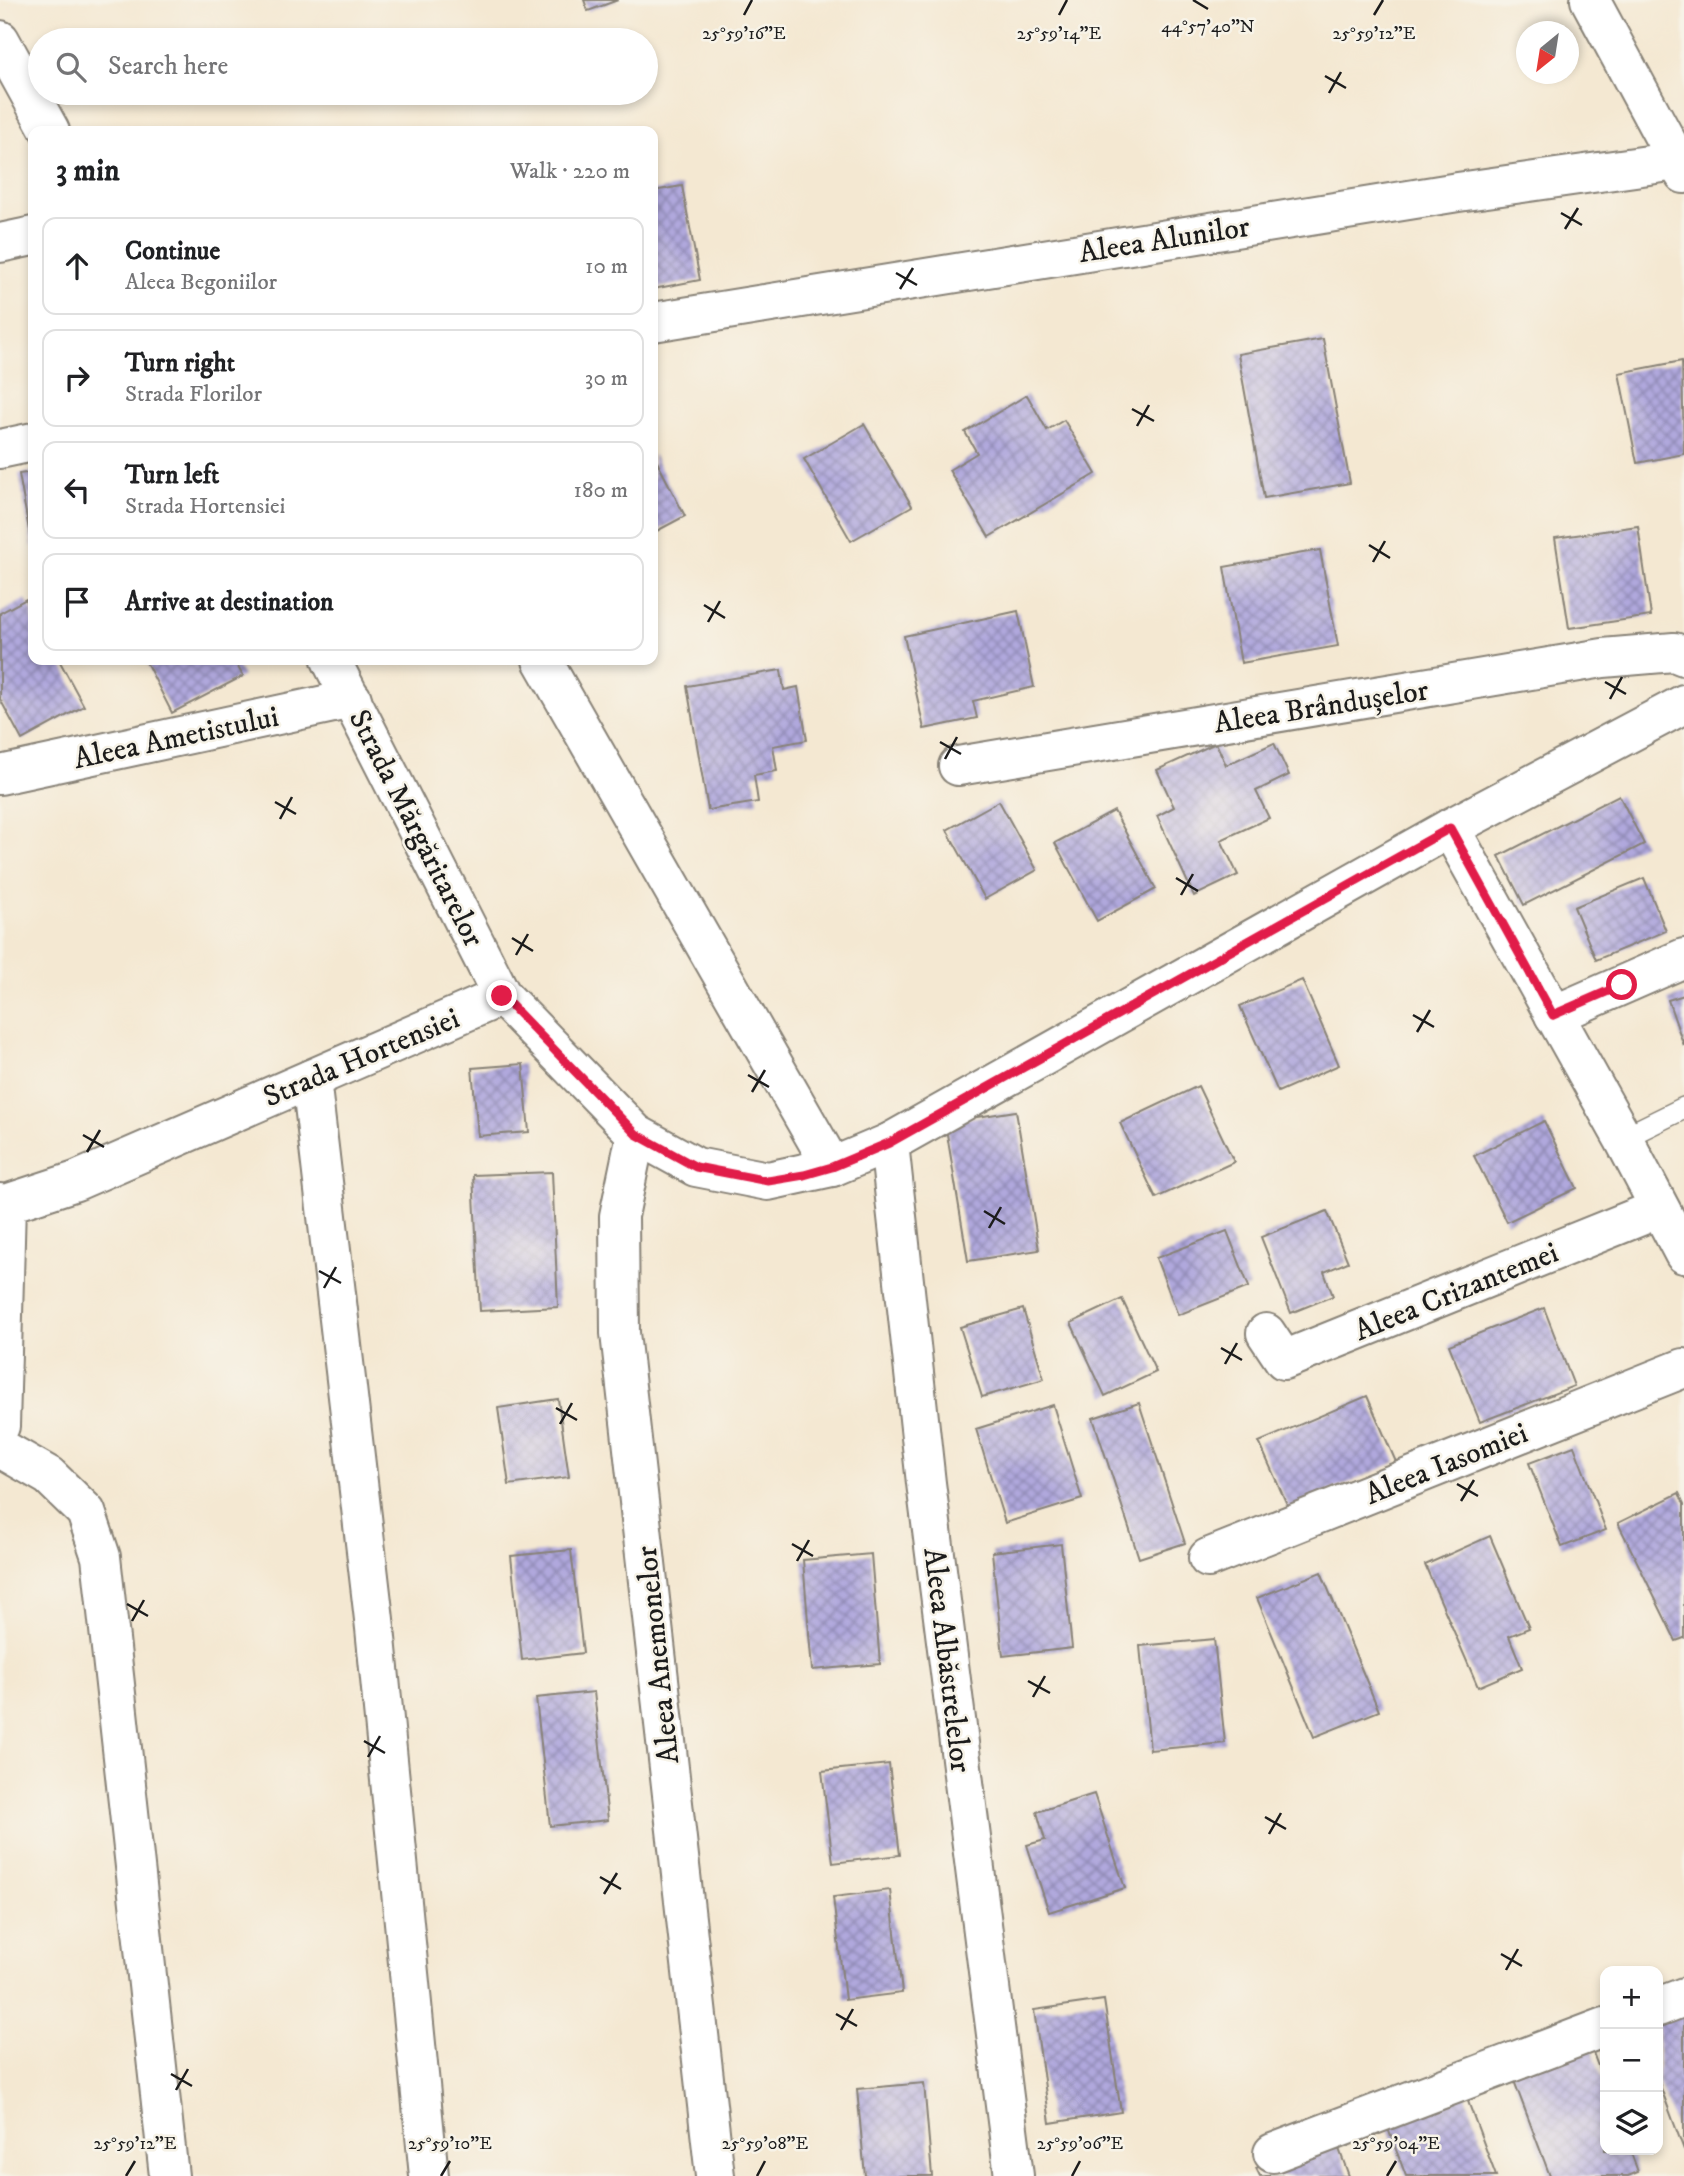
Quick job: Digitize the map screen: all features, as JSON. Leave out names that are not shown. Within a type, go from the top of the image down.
[{"type":"street","points":[[1590,0],[1680,168]]},
{"type":"street","points":[[0,40],[28,91]]},
{"type":"street","points":[[36,105],[47,126]]},
{"type":"street","name":"Aleea Alunilor","points":[[658,321],[1458,192],[1680,168]]},
{"type":"street","points":[[0,243],[28,237]]},
{"type":"street","points":[[0,449],[28,443]]},
{"type":"street","name":"Aleea Brândușelor","points":[[958,766],[1603,658],[1674,652],[1684,656]]},
{"type":"street","name":"Strada Mărgăritarelor","points":[[334,665],[502,996]]},
{"type":"street","points":[[545,665],[832,1167]]},
{"type":"street","name":"Aleea Ametistului","points":[[0,775],[352,699]]},
{"type":"street","points":[[502,996],[636,1134],[696,1167],[731,1176],[768,1181],[804,1175],[832,1167],[889,1143],[1450,828],[1684,704]]},
{"type":"street","points":[[1450,828],[1623,1138],[1684,1254]]},
{"type":"street","points":[[1553,1015],[1684,958]]},
{"type":"street","name":"Strada Hortensiei","points":[[3,1203],[76,1181],[502,996]]},
{"type":"street","points":[[311,1079],[375,1628],[429,2176]]},
{"type":"street","name":"Aleea Anemonelor","points":[[636,1134],[619,1216],[620,1333],[715,2176]]},
{"type":"street","name":"Aleea Albăstrelelor","points":[[889,1143],[926,1483],[1014,2176]]},
{"type":"street","points":[[0,1426],[3,1203]]},
{"type":"street","name":"Aleea Crizantemei","points":[[1266,1333],[1284,1360],[1658,1209]]},
{"type":"street","name":"Aleea Iasomiei","points":[[1208,1559],[1684,1368]]},
{"type":"street","points":[[0,1448],[49,1476],[86,1512],[102,1558],[169,2176]]},
{"type":"street","points":[[1663,2005],[1684,1997]]},
{"type":"street","points":[[1273,2153],[1600,2028]]},
{"type":"lane","points":[[1623,1138],[1684,1108]]},
{"type":"building","points":[[584,0],[618,0],[588,11]]},
{"type":"building","points":[[682,186],[700,280],[658,288],[658,190]]},
{"type":"building","points":[[1323,339],[1350,483],[1264,498],[1238,354]]},
{"type":"building","points":[[1682,361],[1684,454],[1637,463],[1619,373]]},
{"type":"building","points":[[1027,395],[1047,430],[1064,420],[1096,474],[989,537],[949,470],[977,453],[965,432]]},
{"type":"building","points":[[864,424],[912,506],[851,541],[804,459]]},
{"type":"building","points":[[658,464],[685,516],[658,530]]},
{"type":"building","points":[[28,473],[28,525],[19,474]]},
{"type":"building","points":[[1638,526],[1651,616],[1569,628],[1555,538]]},
{"type":"building","points":[[1320,550],[1338,646],[1241,663],[1224,567]]},
{"type":"building","points":[[26,599],[28,665],[62,665],[84,706],[22,740],[0,699],[0,613]]},
{"type":"building","points":[[1018,611],[1034,687],[973,701],[977,718],[924,729],[904,636]]},
{"type":"building","points":[[148,665],[237,665],[243,676],[172,713]]},
{"type":"building","points":[[781,670],[784,690],[798,687],[807,740],[773,746],[777,771],[754,775],[758,802],[708,810],[687,686]]},
{"type":"building","points":[[1216,743],[1226,765],[1274,743],[1289,775],[1256,791],[1269,818],[1221,840],[1238,875],[1194,896],[1157,816],[1174,807],[1157,770]]},
{"type":"building","points":[[1619,795],[1644,844],[1524,905],[1499,856]]},
{"type":"building","points":[[999,801],[1037,870],[985,899],[947,830]]},
{"type":"building","points":[[1114,811],[1156,889],[1097,921],[1055,843]]},
{"type":"building","points":[[1644,878],[1666,931],[1596,960],[1574,907]]},
{"type":"building","points":[[1302,980],[1339,1065],[1278,1092],[1240,1006]]},
{"type":"building","points":[[1684,995],[1684,1046],[1668,1000]]},
{"type":"building","points":[[523,1064],[529,1132],[478,1136],[472,1068]]},
{"type":"building","points":[[1198,1086],[1234,1162],[1156,1198],[1120,1123]]},
{"type":"building","points":[[1016,1111],[1039,1250],[968,1261],[945,1122]]},
{"type":"building","points":[[1544,1121],[1577,1188],[1507,1222],[1474,1156]]},
{"type":"building","points":[[552,1172],[558,1307],[480,1311],[473,1175]]},
{"type":"building","points":[[1327,1211],[1348,1262],[1324,1272],[1333,1296],[1291,1313],[1261,1237]]},
{"type":"building","points":[[1227,1231],[1249,1287],[1178,1315],[1156,1258]]},
{"type":"building","points":[[1122,1299],[1156,1372],[1105,1396],[1071,1323]]},
{"type":"building","points":[[1544,1308],[1574,1386],[1480,1422],[1449,1345]]},
{"type":"building","points":[[1023,1309],[1044,1379],[982,1397],[960,1327]]},
{"type":"building","points":[[1367,1396],[1396,1462],[1289,1509],[1259,1442]]},
{"type":"building","points":[[558,1399],[569,1477],[509,1485],[498,1408]]},
{"type":"building","points":[[1139,1403],[1185,1543],[1139,1558],[1093,1418]]},
{"type":"building","points":[[1053,1405],[1082,1499],[1005,1523],[976,1429]]},
{"type":"building","points":[[1574,1446],[1606,1530],[1562,1547],[1529,1463]]},
{"type":"building","points":[[1679,1493],[1684,1504],[1684,1638],[1676,1641],[1618,1523]]},
{"type":"building","points":[[1490,1536],[1529,1628],[1509,1636],[1522,1668],[1478,1687],[1425,1565]]},
{"type":"building","points":[[1061,1544],[1072,1648],[1003,1656],[992,1552]]},
{"type":"building","points":[[571,1550],[583,1653],[522,1660],[511,1556]]},
{"type":"building","points":[[871,1554],[880,1664],[812,1670],[803,1560]]},
{"type":"building","points":[[1321,1572],[1379,1711],[1314,1737],[1257,1598]]},
{"type":"building","points":[[1214,1639],[1225,1743],[1150,1750],[1140,1646]]},
{"type":"building","points":[[594,1692],[608,1820],[550,1826],[536,1698]]},
{"type":"building","points":[[889,1764],[900,1855],[833,1863],[822,1771]]},
{"type":"building","points":[[1094,1794],[1125,1888],[1049,1912],[1027,1845],[1045,1840],[1037,1812]]},
{"type":"building","points":[[890,1890],[902,1993],[845,2000],[833,1897]]},
{"type":"building","points":[[1104,2000],[1121,2112],[1050,2123],[1034,2010]]},
{"type":"building","points":[[1684,2005],[1684,2150],[1663,2093],[1663,2013]]},
{"type":"building","points":[[1589,2042],[1600,2072],[1600,2155],[1632,2155],[1638,2172],[1628,2176],[1550,2176],[1510,2070]]},
{"type":"building","points":[[924,2083],[932,2176],[865,2176],[857,2089]]},
{"type":"building","points":[[1463,2088],[1496,2176],[1406,2176],[1384,2118]]},
{"type":"building","points":[[1335,2138],[1349,2176],[1260,2176],[1256,2168]]},
{"type":"route","points":[[502,996],[636,1134],[696,1167],[731,1176],[768,1181],[832,1167],[889,1143],[1450,828],[1553,1015],[1622,985]]}]
